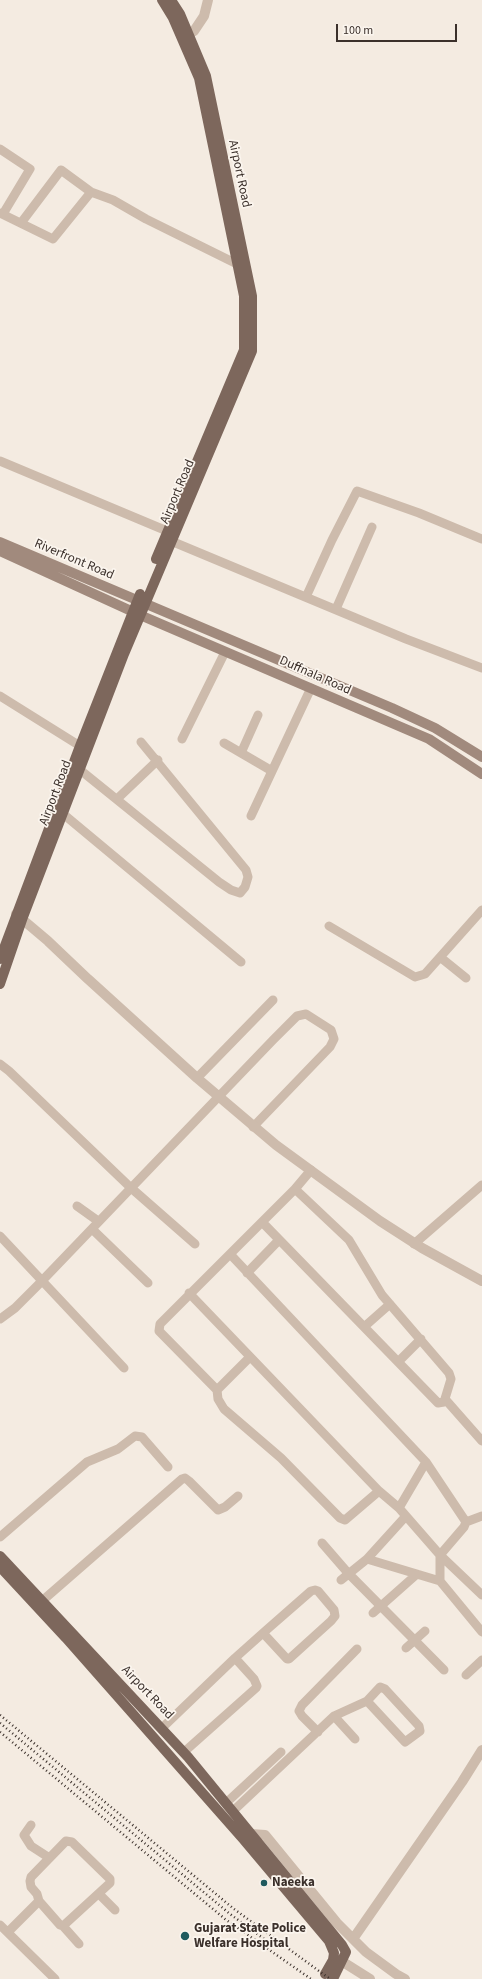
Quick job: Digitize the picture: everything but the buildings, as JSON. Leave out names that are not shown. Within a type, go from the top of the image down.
[{"type":"main road","name":"Airport Road","points":[[162,0],[177,16]]},
{"type":"main road","name":"Airport Road","points":[[171,0],[202,77],[252,296],[248,318]]},
{"type":"main road","name":"Airport Road","points":[[0,984],[20,916],[80,746],[169,536],[252,351],[244,296],[202,77]]},
{"type":"main road","name":"Riverfront Road","points":[[0,542],[140,603],[392,708],[434,728],[482,758]]},
{"type":"main road","name":"Riverfront Road","points":[[0,551],[136,613]]},
{"type":"main road","name":"Airport Road","points":[[0,960],[20,916],[62,813],[136,613]]},
{"type":"main road","name":"Duffnala Road","points":[[136,613],[429,739],[482,774]]},
{"type":"main road","name":"Airport Road","points":[[0,1556],[186,1754],[233,1811],[248,1837]]},
{"type":"main road","name":"Airport Road","points":[[0,1567],[248,1837],[262,1855]]},
{"type":"main road","points":[[262,1855],[342,1945],[346,1952],[343,1962],[329,1976]]},
{"type":"main road","points":[[262,1855],[329,1941],[334,1953],[334,1960],[329,1976]]},
{"type":"street","points":[[185,35],[194,31],[204,16],[208,0]]},
{"type":"street","points":[[0,149],[30,169],[2,213],[53,239],[91,192]]},
{"type":"street","points":[[20,223],[61,170],[91,192],[113,200],[146,219],[237,264]]},
{"type":"street","points":[[0,461],[306,597],[406,639],[482,668]]},
{"type":"street","points":[[306,597],[332,540],[357,491],[419,513],[482,539]]},
{"type":"street","points":[[336,609],[372,528]]},
{"type":"street","points":[[182,739],[225,652]]},
{"type":"street","points":[[251,816],[311,688]]},
{"type":"street","points":[[0,696],[80,746]]},
{"type":"street","points":[[241,753],[258,715]]},
{"type":"street","points":[[79,769],[219,882],[231,890],[240,893],[246,882],[246,870],[142,742]]},
{"type":"street","points":[[224,743],[272,771]]},
{"type":"street","points":[[117,799],[158,760]]},
{"type":"street","points":[[62,813],[241,962]]},
{"type":"street","points":[[329,926],[415,977],[425,974],[482,910]]},
{"type":"street","points":[[20,916],[197,1078],[253,1126],[380,1221],[414,1244],[482,1281]]},
{"type":"street","points":[[440,957],[466,978]]},
{"type":"street","points":[[197,1078],[273,1000]]},
{"type":"street","points":[[0,1319],[15,1308],[42,1281],[130,1187],[297,1016],[306,1014],[331,1030],[334,1038],[330,1048],[253,1126]]},
{"type":"street","points":[[0,1064],[130,1187],[195,1244]]},
{"type":"street","points":[[311,1170],[263,1223],[189,1293],[160,1324],[159,1331],[217,1390],[218,1399],[224,1409],[280,1458],[343,1520],[346,1520],[379,1491]]},
{"type":"street","points":[[414,1244],[482,1185]]},
{"type":"street","points":[[263,1223],[438,1404],[444,1402],[450,1376],[421,1339],[390,1304],[350,1240],[295,1189]]},
{"type":"street","points":[[78,1206],[98,1221]]},
{"type":"street","points":[[92,1229],[148,1283]]},
{"type":"street","points":[[0,1236],[124,1368]]},
{"type":"street","points":[[247,1273],[280,1240]]},
{"type":"street","points":[[230,1254],[426,1462],[466,1522]]},
{"type":"street","points":[[189,1293],[379,1491],[406,1516],[440,1555],[482,1594]]},
{"type":"street","points":[[364,1327],[390,1304]]},
{"type":"street","points":[[398,1362],[421,1339]]},
{"type":"street","points":[[217,1390],[250,1357]]},
{"type":"street","points":[[445,1399],[482,1440]]},
{"type":"street","points":[[0,1537],[87,1462],[118,1449],[135,1436],[142,1438],[168,1467]]},
{"type":"street","points":[[398,1508],[426,1462]]},
{"type":"street","points":[[42,1601],[182,1479],[185,1478],[189,1481],[218,1510],[225,1507],[238,1496]]},
{"type":"street","points":[[341,1580],[367,1559],[406,1516]]},
{"type":"street","points":[[440,1581],[440,1555],[466,1522],[482,1516]]},
{"type":"street","points":[[322,1544],[348,1573],[444,1670]]},
{"type":"street","points":[[367,1559],[440,1581],[482,1632]]},
{"type":"street","points":[[373,1613],[417,1574]]},
{"type":"street","points":[[162,1728],[235,1658],[263,1633],[311,1592],[315,1590],[334,1610],[334,1616],[331,1621],[290,1659],[287,1659],[263,1633]]},
{"type":"street","points":[[406,1648],[424,1631]]},
{"type":"street","points":[[318,1732],[302,1716],[300,1711],[302,1705],[357,1649]]},
{"type":"street","points":[[186,1754],[257,1686],[254,1679],[235,1658]]},
{"type":"street","points":[[466,1675],[482,1660]]},
{"type":"street","points":[[233,1811],[334,1716],[367,1701],[380,1687],[383,1687],[419,1726],[420,1731],[405,1742],[367,1701]]},
{"type":"street","points":[[186,1754],[234,1714]]},
{"type":"street","points":[[334,1716],[355,1738]]},
{"type":"street","points":[[354,1939],[462,1782],[482,1750]]},
{"type":"street","points":[[226,1803],[281,1752]]},
{"type":"street","points":[[31,1825],[24,1834],[31,1846],[48,1857]]},
{"type":"street","points":[[248,1837],[266,1835],[337,1923],[366,1952],[405,1979]]},
{"type":"street","points":[[63,1926],[99,1894],[108,1885],[110,1879],[72,1842],[66,1841],[48,1857],[31,1877],[30,1881],[38,1901],[79,1944]]},
{"type":"street","points":[[99,1894],[114,1910]]},
{"type":"street","points":[[8,1932],[38,1901]]},
{"type":"street","points":[[0,1925],[55,1979]]},
{"type":"street","points":[[343,1962],[370,1979]]},
{"type":"railway","points":[[0,1715],[234,1909],[330,1979]]},
{"type":"railway","points":[[0,1723],[230,1914],[271,1944]]},
{"type":"railway","points":[[0,1732],[225,1919],[311,1979]]},
{"type":"place","name":"Naeeka","points":[[264,1883]]},
{"type":"place","name":"Gujarat State Police Welfare Hospital","points":[[185,1936]]}]
